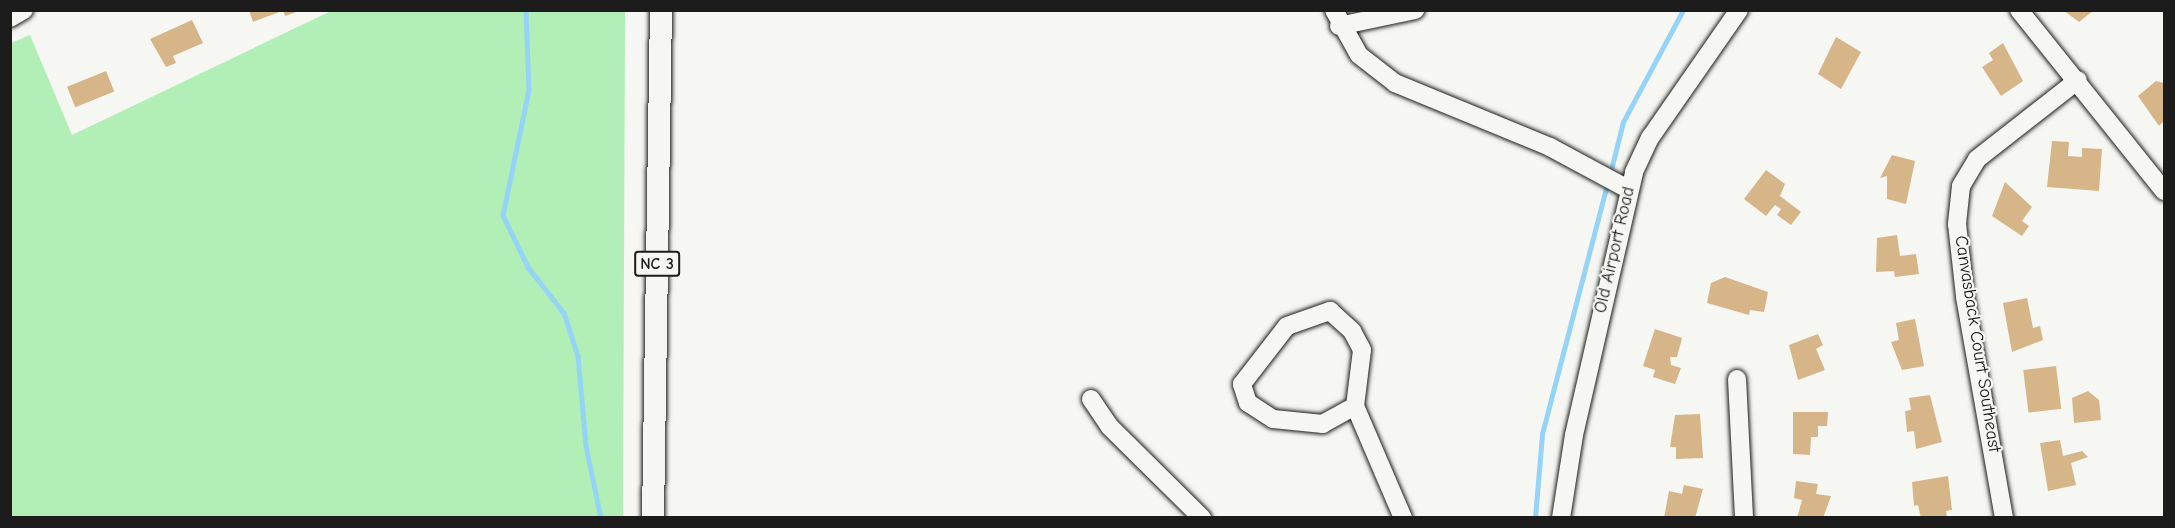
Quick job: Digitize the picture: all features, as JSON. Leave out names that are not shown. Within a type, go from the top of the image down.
[{"type":"main road","name":"NC 3","points":[[653,518],[661,10]]},
{"type":"street","points":[[10,18],[24,10]]},
{"type":"street","points":[[1415,10],[1336,18],[1359,55],[1395,83],[1550,147],[1628,189]]},
{"type":"street","name":"Old Airport Road","points":[[1562,518],[1628,189],[1650,138],[1739,10]]},
{"type":"street","points":[[2019,10],[2078,80],[2164,191]]},
{"type":"street","name":"Canvasback Court Southeast","points":[[2004,518],[1965,296],[1957,224],[1960,186],[1977,159],[2078,80]]},
{"type":"street","points":[[1355,406],[1323,424],[1273,419],[1248,403],[1242,384],[1287,326],[1330,311],[1352,331],[1362,350],[1355,406],[1403,518]]},
{"type":"street","points":[[1737,379],[1744,518]]},
{"type":"street","points":[[1091,399],[1109,426],[1202,518]]},
{"type":"green space","points":[[333,10],[625,11],[623,517],[11,517],[11,43],[30,35],[72,135]]},
{"type":"building","points":[[249,10],[282,10],[282,11],[253,22]]},
{"type":"building","points":[[283,10],[299,10],[299,11],[285,16]]},
{"type":"building","points":[[2063,10],[2094,10],[2079,22]]},
{"type":"building","points":[[192,20],[203,43],[173,56],[176,63],[166,67],[150,39]]},
{"type":"building","points":[[1836,37],[1861,52],[1841,89],[1818,74]]},
{"type":"building","points":[[2003,43],[2023,81],[2001,96],[1982,67],[1993,60],[1989,53]]},
{"type":"building","points":[[106,71],[114,91],[75,107],[67,87]]},
{"type":"building","points":[[2156,81],[2164,83],[2164,121],[2159,126],[2138,96]]},
{"type":"building","points":[[2052,141],[2069,142],[2068,156],[2082,157],[2082,148],[2102,149],[2099,191],[2047,187]]},
{"type":"building","points":[[1892,155],[1915,161],[1906,204],[1887,199],[1887,176],[1880,178]]},
{"type":"building","points":[[1766,170],[1785,184],[1780,196],[1801,212],[1791,225],[1777,215],[1781,209],[1775,205],[1766,216],[1744,199]]},
{"type":"building","points":[[2005,182],[2032,207],[2022,221],[2029,226],[2022,236],[1992,216]]},
{"type":"building","points":[[1897,235],[1900,256],[1916,254],[1919,274],[1895,277],[1894,271],[1876,272],[1877,238]]},
{"type":"building","points":[[1725,277],[1768,292],[1764,312],[1750,310],[1749,315],[1707,303],[1711,283]]},
{"type":"building","points":[[2027,298],[2033,328],[2040,326],[2043,340],[2012,352],[2003,303]]},
{"type":"building","points":[[1915,319],[1924,366],[1902,370],[1891,342],[1899,340],[1896,323]]},
{"type":"building","points":[[1655,329],[1682,338],[1677,357],[1670,357],[1671,365],[1681,368],[1675,384],[1653,377],[1655,370],[1643,366]]},
{"type":"building","points":[[1818,334],[1823,345],[1816,349],[1825,370],[1798,380],[1789,345]]},
{"type":"building","points":[[2056,366],[2061,409],[2028,413],[2023,370]]},
{"type":"building","points":[[2088,391],[2099,400],[2101,420],[2074,423],[2072,398]]},
{"type":"building","points":[[1930,395],[1942,442],[1916,449],[1914,431],[1907,432],[1905,411],[1911,410],[1909,398]]},
{"type":"building","points":[[1793,412],[1828,412],[1827,426],[1818,426],[1818,437],[1811,437],[1810,455],[1793,454]]},
{"type":"building","points":[[1700,414],[1703,458],[1676,459],[1676,447],[1670,447],[1675,415]]},
{"type":"building","points":[[2060,440],[2063,456],[2082,451],[2088,457],[2071,463],[2076,485],[2048,491],[2040,443]]},
{"type":"building","points":[[1948,476],[1952,510],[1946,511],[1947,518],[1921,518],[1918,505],[1914,506],[1912,482]]},
{"type":"building","points":[[1796,481],[1818,484],[1816,494],[1831,496],[1823,518],[1797,518],[1802,500],[1794,498]]},
{"type":"building","points":[[1684,485],[1703,489],[1695,518],[1664,518],[1669,491],[1682,494]]},
{"type":"waterway","points":[[526,10],[529,90],[503,215],[528,267],[564,313],[578,356],[586,446],[601,518]]},
{"type":"waterway","points":[[1612,166],[1623,122],[1683,10]]},
{"type":"waterway","points":[[1535,518],[1542,434],[1607,184]]}]
